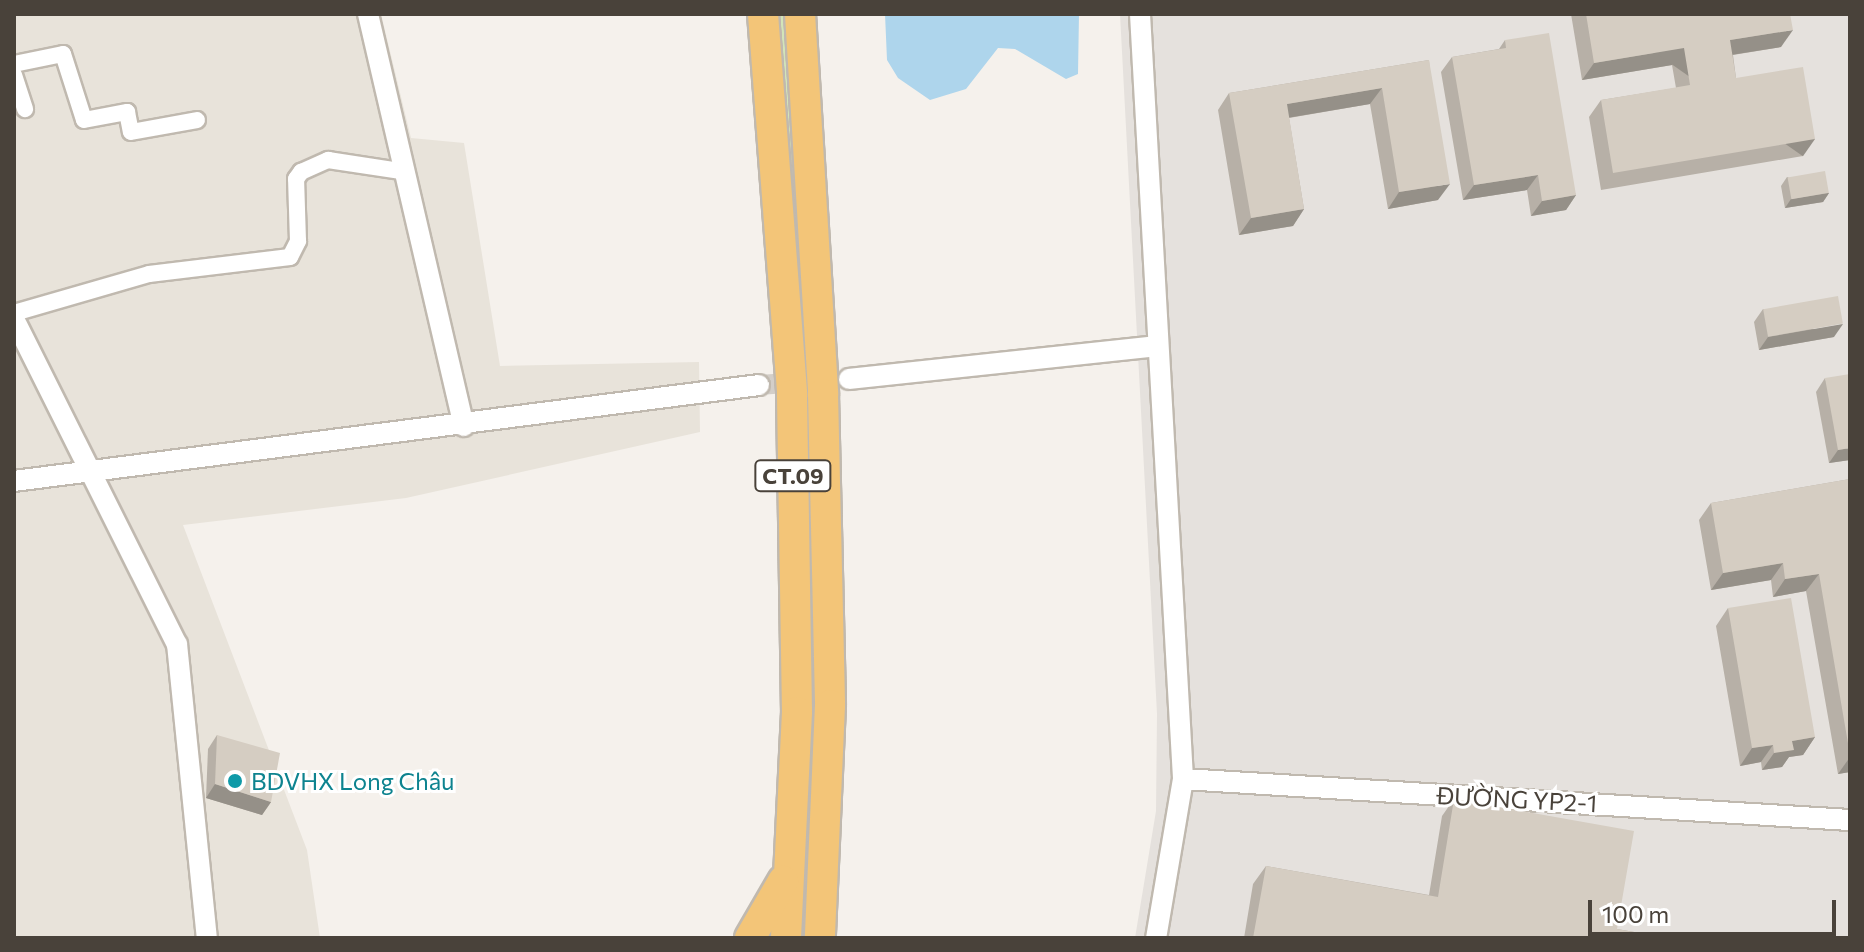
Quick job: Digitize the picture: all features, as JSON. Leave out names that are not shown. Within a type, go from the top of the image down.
[{"type":"highway","name":"CT.09","points":[[763,14],[792,395],[797,712],[786,938]]},
{"type":"highway","name":"CT.09","points":[[800,14],[823,394],[830,705],[820,938]]},
{"type":"highway","points":[[750,938],[789,869]]},
{"type":"street","points":[[368,14],[401,171],[464,426]]},
{"type":"street","points":[[1140,14],[1183,779],[1156,938]]},
{"type":"street","points":[[14,64],[63,54],[84,120],[127,112],[131,132],[197,120]]},
{"type":"street","points":[[14,75],[25,109]]},
{"type":"street","points":[[207,938],[177,644],[14,316],[149,274],[290,257],[298,241],[296,179],[301,172],[328,160],[401,171]]},
{"type":"street","points":[[849,379],[1157,346]]},
{"type":"street","points":[[14,481],[464,426],[759,385]]},
{"type":"street","name":"ĐƯỜNG YP2-1","points":[[1183,779],[1850,820]]},
{"type":"shaded area","points":[[14,14],[381,14],[411,138],[464,143],[500,366],[699,362],[700,432],[406,498],[183,525],[307,850],[320,938],[14,938]]},
{"type":"shaded area","points":[[1120,14],[1850,14],[1850,938],[1135,938],[1156,811],[1157,714]]},
{"type":"green space","points":[[776,14],[787,14],[805,230],[820,634],[811,938],[799,938],[801,320]]},
{"type":"water","points":[[885,14],[1079,14],[1078,74],[1066,79],[1015,49],[998,48],[966,89],[930,100],[898,78],[887,60]]},
{"type":"building","points":[[1586,14],[1790,14],[1793,30],[1730,40],[1736,78],[1803,67],[1815,139],[1613,173],[1601,100],[1690,85],[1684,48],[1594,63]]},
{"type":"building","points":[[1549,33],[1576,195],[1542,201],[1538,175],[1474,185],[1452,57],[1506,48],[1505,40]]},
{"type":"building","points":[[1429,60],[1450,184],[1399,192],[1382,88],[1287,104],[1304,209],[1251,218],[1229,93]]},
{"type":"building","points":[[1825,171],[1829,193],[1791,199],[1788,178]]},
{"type":"building","points":[[1838,296],[1843,324],[1768,337],[1763,309]]},
{"type":"building","points":[[1850,374],[1850,448],[1838,450],[1825,378]]},
{"type":"building","points":[[1850,479],[1850,755],[1819,574],[1785,579],[1783,563],[1723,573],[1711,503]]},
{"type":"building","points":[[1791,598],[1815,737],[1792,741],[1794,750],[1774,753],[1773,745],[1752,748],[1728,608]]},
{"type":"building","points":[[217,735],[280,753],[271,802],[215,784]]},
{"type":"building","points":[[1454,799],[1634,831],[1617,929],[1669,938],[1253,938],[1266,866],[1438,897]]},
{"type":"tunnel","points":[[759,385],[849,379]]},
{"type":"place","name":"BDVHX Long Châu","points":[[235,781]]}]
